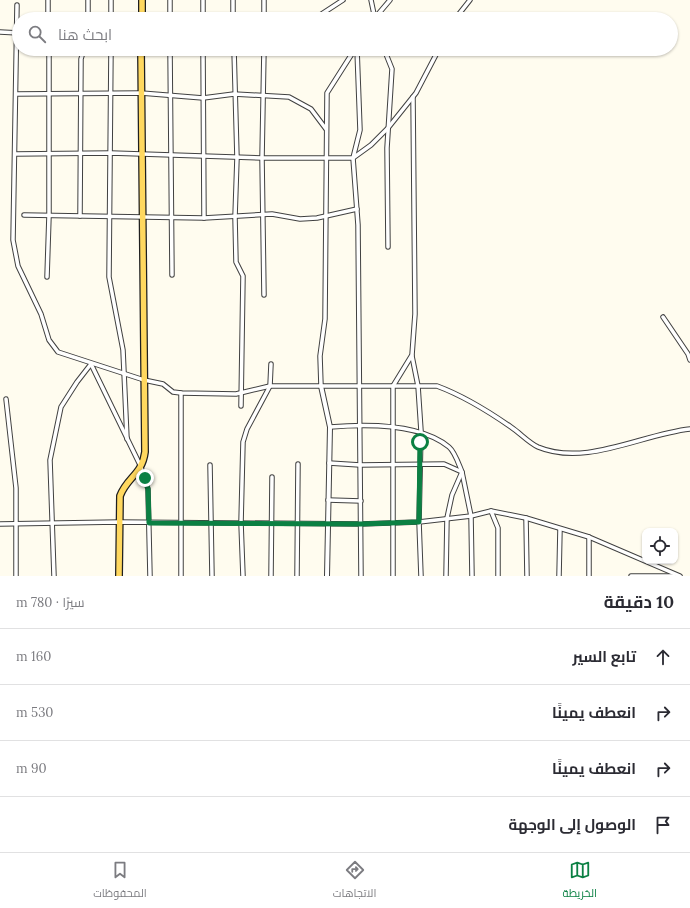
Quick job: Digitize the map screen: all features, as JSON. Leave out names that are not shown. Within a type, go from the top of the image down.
[{"type":"main road","points":[[142,0],[142,12]]},
{"type":"main road","points":[[119,576],[120,496],[122,491],[141,467],[145,452],[141,154],[142,56]]},
{"type":"street","points":[[48,0],[48,12]]},
{"type":"street","points":[[88,0],[88,12]]},
{"type":"street","points":[[111,0],[111,12]]},
{"type":"street","points":[[170,0],[170,12]]},
{"type":"street","points":[[203,0],[203,12]]},
{"type":"street","points":[[233,0],[233,12]]},
{"type":"street","points":[[264,0],[264,12]]},
{"type":"street","points":[[325,12],[343,0]]},
{"type":"street","points":[[372,0],[373,12]]},
{"type":"street","points":[[380,12],[390,0]]},
{"type":"street","points":[[461,12],[470,0]]},
{"type":"street","points":[[17,5],[17,12]]},
{"type":"street","points":[[0,32],[12,33]]},
{"type":"street","points":[[17,56],[13,240],[18,266],[41,314],[49,340],[58,352],[91,364],[162,384],[173,392],[181,393],[242,392],[270,386],[437,386],[459,394],[538,447],[571,454],[608,449],[674,431],[690,429]]},
{"type":"street","points":[[47,277],[49,216],[49,56]]},
{"type":"street","points":[[80,216],[82,56]]},
{"type":"street","points":[[111,56],[109,277],[123,350],[127,439]]},
{"type":"street","points":[[170,56],[172,275]]},
{"type":"street","points":[[203,56],[204,218]]},
{"type":"street","points":[[234,56],[237,158],[235,216],[236,262],[243,276],[241,406]]},
{"type":"street","points":[[264,56],[262,158],[264,295]]},
{"type":"street","points":[[327,576],[330,427],[321,386],[320,356],[326,319],[327,93],[351,56]]},
{"type":"street","points":[[356,56],[360,130],[353,158],[357,209],[361,576]]},
{"type":"street","points":[[387,56],[392,69],[388,128],[388,247]]},
{"type":"street","points":[[15,154],[111,153],[237,158],[353,158],[371,145],[388,128],[413,97],[435,56]]},
{"type":"street","points":[[16,94],[141,93],[170,94],[203,98],[234,94],[289,97],[311,109],[326,129]]},
{"type":"street","points":[[413,97],[415,314],[412,355],[418,386],[421,432],[419,464],[420,576]]},
{"type":"street","points":[[24,216],[142,216],[204,218],[264,214],[282,215],[300,219],[326,216],[357,209]]},
{"type":"street","points":[[663,317],[688,354],[690,360]]},
{"type":"street","points":[[393,576],[393,386],[412,355]]},
{"type":"street","points":[[91,364],[141,467],[148,489],[150,576]]},
{"type":"street","points":[[54,576],[50,460],[61,407],[91,364]]},
{"type":"street","points":[[243,576],[241,523],[243,442],[270,386],[271,364]]},
{"type":"street","points":[[181,393],[181,576]]},
{"type":"street","points":[[6,399],[16,488],[16,576]]},
{"type":"street","points":[[330,427],[360,424],[421,432],[450,448],[462,472],[471,516],[472,576]]},
{"type":"street","points":[[329,463],[360,466],[444,464],[462,472]]},
{"type":"street","points":[[297,576],[298,464]]},
{"type":"street","points":[[210,465],[213,523],[212,576]]},
{"type":"street","points":[[446,576],[447,518],[452,495],[462,472]]},
{"type":"street","points":[[271,576],[272,477]]},
{"type":"street","points":[[328,500],[360,501]]},
{"type":"street","points":[[0,524],[119,522],[361,524],[419,522],[471,516],[491,511],[526,518],[588,537],[680,576]]},
{"type":"street","points":[[491,511],[498,528],[498,576]]},
{"type":"street","points":[[526,518],[527,576]]},
{"type":"street","points":[[559,576],[560,529]]},
{"type":"street","points":[[588,537],[589,576]]},
{"type":"street","points":[[631,576],[674,576]]},
{"type":"route","points":[[145,478],[148,489],[149,523],[361,524],[419,522],[420,442]]}]
